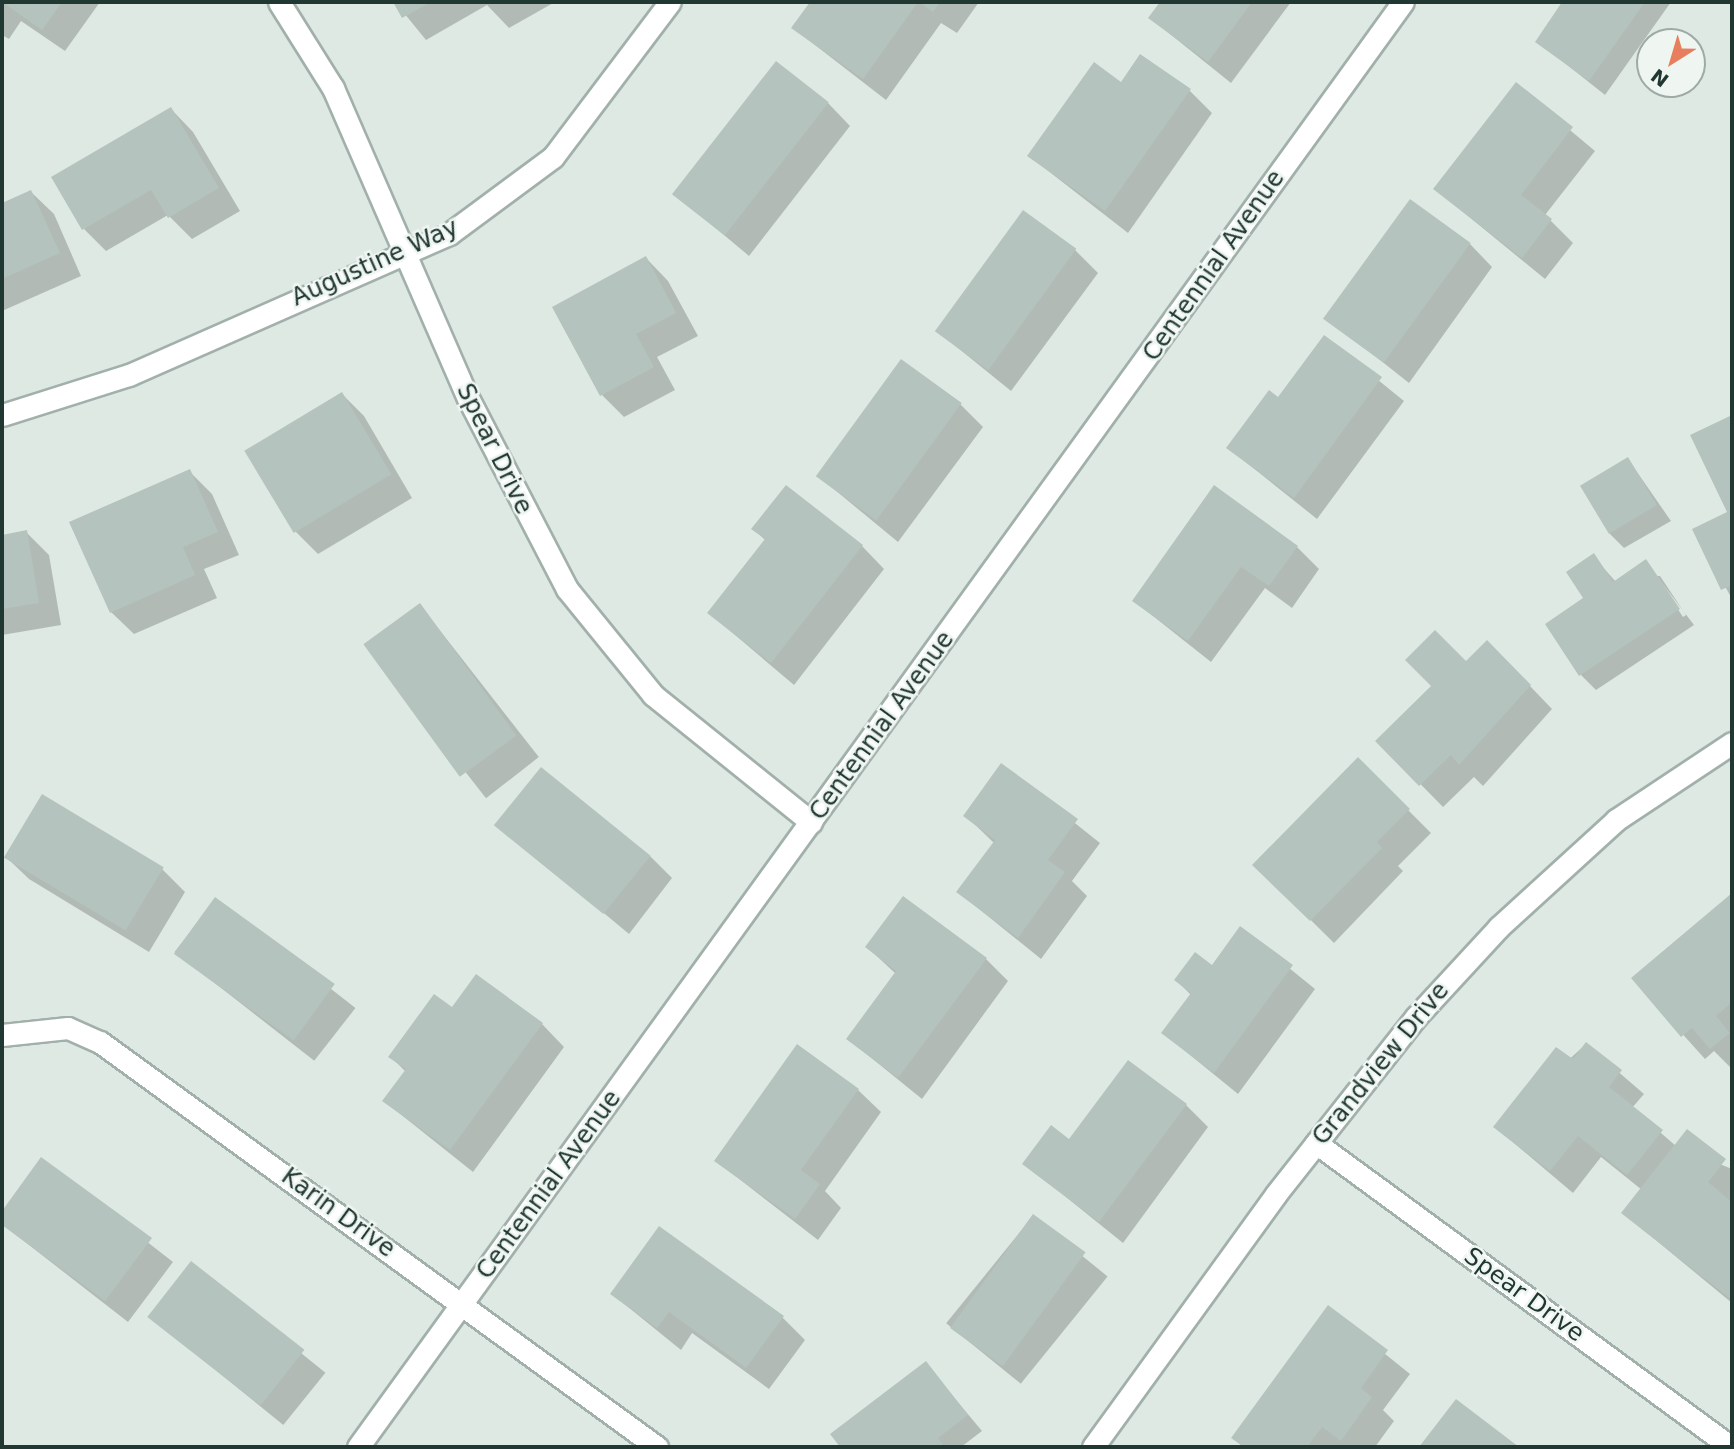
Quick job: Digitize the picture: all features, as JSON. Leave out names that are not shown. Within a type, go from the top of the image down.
[{"type":"street","name":"Spear Drive","points":[[279,2],[333,88],[407,251],[468,398],[567,589],[653,695],[811,822]]},
{"type":"street","name":"Augustine Way","points":[[2,415],[129,375],[449,234],[553,157],[670,2]]},
{"type":"street","name":"Centennial Avenue","points":[[358,1447],[1403,2]]},
{"type":"street","name":"Grandview Drive","points":[[1093,1447],[1316,1143],[1416,1017],[1499,927],[1616,820],[1732,743]]},
{"type":"street","name":"Karin Drive","points":[[2,1035],[68,1028],[100,1042],[657,1447]]},
{"type":"street","name":"Spear Drive","points":[[1316,1143],[1731,1447]]},
{"type":"building","points":[[2,2],[62,2],[42,30]]},
{"type":"building","points":[[393,2],[431,2],[402,18]]},
{"type":"building","points":[[810,2],[918,2],[863,79],[791,28]]},
{"type":"building","points":[[919,2],[940,2],[933,12]]},
{"type":"building","points":[[1160,2],[1252,2],[1208,62],[1148,18]]},
{"type":"building","points":[[1562,2],[1645,2],[1589,81],[1535,42]]},
{"type":"building","points":[[1140,54],[1191,89],[1105,211],[1027,156],[1094,62],[1121,82]]},
{"type":"building","points":[[776,61],[829,102],[725,235],[672,194]]},
{"type":"building","points":[[1516,82],[1573,127],[1521,195],[1552,219],[1522,258],[1433,189]]},
{"type":"building","points":[[171,107],[219,188],[168,218],[151,190],[82,230],[51,177]]},
{"type":"building","points":[[31,190],[60,253],[2,279],[2,203]]},
{"type":"building","points":[[1410,199],[1471,243],[1384,363],[1323,319]]},
{"type":"building","points":[[1023,210],[1076,249],[988,370],[935,331]]},
{"type":"building","points":[[646,256],[676,313],[636,334],[654,367],[600,396],[552,307]]},
{"type":"building","points":[[1324,335],[1382,377],[1294,498],[1226,448],[1269,390],[1278,397]]},
{"type":"building","points":[[901,359],[962,403],[876,520],[816,476]]},
{"type":"building","points":[[342,392],[391,474],[294,533],[244,451]]},
{"type":"building","points":[[1732,415],[1732,585],[1721,590],[1692,529],[1727,512],[1690,435]]},
{"type":"building","points":[[1628,457],[1657,505],[1609,534],[1580,486]]},
{"type":"building","points":[[190,469],[218,532],[183,547],[195,575],[110,613],[69,522]]},
{"type":"building","points":[[786,485],[863,545],[771,663],[707,613],[765,539],[751,529]]},
{"type":"building","points":[[1214,485],[1298,546],[1269,586],[1241,567],[1188,641],[1132,601]]},
{"type":"building","points":[[27,530],[39,603],[2,609],[2,535]]},
{"type":"building","points":[[1594,553],[1613,582],[1646,559],[1680,609],[1579,676],[1545,624],[1583,598],[1566,572]]},
{"type":"building","points":[[420,603],[516,736],[460,777],[363,644]]},
{"type":"building","points":[[1435,630],[1466,661],[1487,640],[1531,685],[1459,765],[1451,755],[1419,786],[1375,741],[1431,686],[1405,660]]},
{"type":"building","points":[[1358,757],[1410,809],[1377,842],[1382,848],[1310,921],[1252,865]]},
{"type":"building","points":[[1001,763],[1078,819],[1048,860],[1065,872],[1018,938],[956,892],[995,840],[963,816]]},
{"type":"building","points":[[541,767],[651,856],[603,914],[494,825]]},
{"type":"building","points":[[42,794],[164,867],[126,931],[4,857]]},
{"type":"building","points":[[1732,893],[1732,1002],[1716,1016],[1730,1033],[1710,1049],[1692,1028],[1681,1037],[1631,978]]},
{"type":"building","points":[[903,896],[987,958],[898,1078],[846,1039],[896,971],[865,947]]},
{"type":"building","points":[[215,897],[335,984],[294,1041],[174,954]]},
{"type":"building","points":[[1240,926],[1293,965],[1214,1073],[1161,1033],[1191,993],[1174,980],[1195,952],[1212,965]]},
{"type":"building","points":[[476,974],[543,1023],[450,1150],[382,1101],[406,1069],[388,1057],[434,994],[452,1007]]},
{"type":"building","points":[[1586,1042],[1622,1070],[1609,1087],[1663,1130],[1627,1175],[1578,1136],[1550,1171],[1493,1127],[1556,1047],[1573,1059]]},
{"type":"building","points":[[797,1044],[859,1089],[801,1170],[820,1184],[795,1219],[714,1161]]},
{"type":"building","points":[[1128,1060],[1187,1104],[1099,1222],[1022,1164],[1051,1125],[1069,1139]]},
{"type":"building","points":[[1687,1129],[1726,1159],[1708,1182],[1732,1202],[1732,1300],[1621,1213]]},
{"type":"building","points":[[41,1157],[152,1238],[105,1301],[2,1225],[2,1211]]},
{"type":"building","points":[[1033,1214],[1086,1252],[1003,1366],[950,1328]]},
{"type":"building","points":[[659,1226],[784,1316],[746,1368],[669,1312],[657,1328],[610,1294]]},
{"type":"building","points":[[191,1261],[304,1350],[261,1406],[147,1317]]},
{"type":"building","points":[[1328,1305],[1388,1350],[1361,1388],[1372,1397],[1341,1441],[1322,1427],[1307,1447],[1244,1447],[1231,1438]]},
{"type":"building","points":[[926,1361],[968,1415],[938,1438],[943,1445],[840,1447],[830,1434]]},
{"type":"building","points":[[1456,1399],[1519,1447],[1419,1447]]}]
